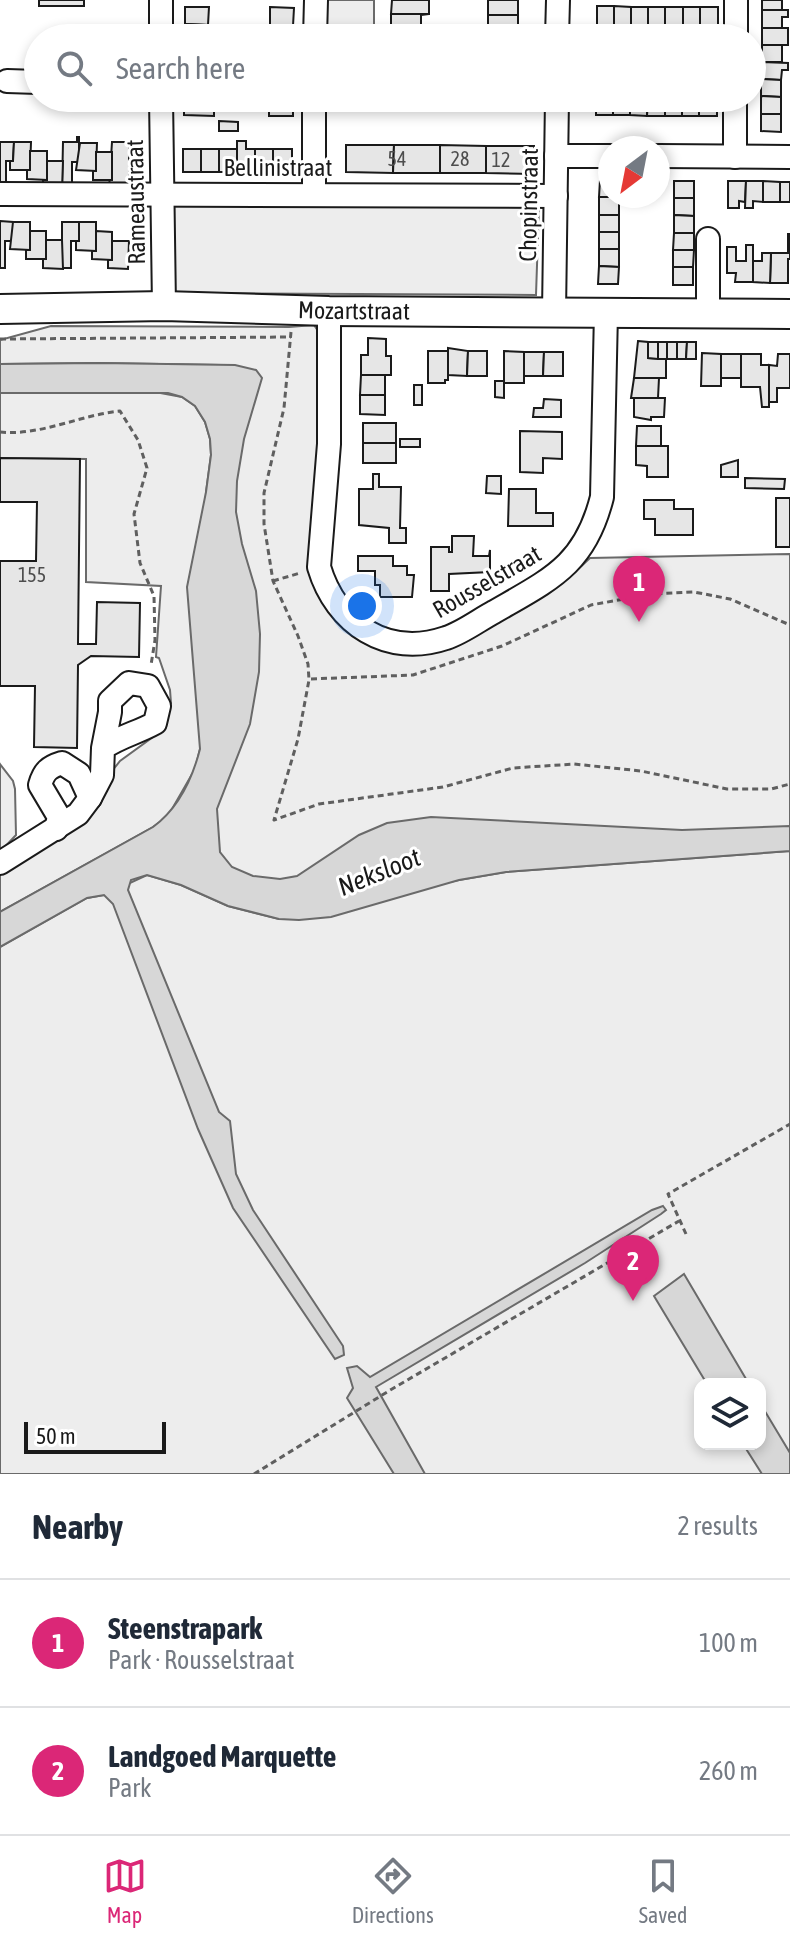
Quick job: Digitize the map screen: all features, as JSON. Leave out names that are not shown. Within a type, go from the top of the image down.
[{"type":"main road","name":"Mozartstraat","points":[[0,309],[164,306],[329,311],[790,314]]},
{"type":"street","points":[[161,0],[161,24]]},
{"type":"street","points":[[315,24],[316,0]]},
{"type":"street","points":[[557,24],[558,0]]},
{"type":"street","points":[[736,0],[736,24]]},
{"type":"street","points":[[7,81],[24,82]]},
{"type":"street","name":"Rameaustraat","points":[[161,112],[164,306]]},
{"type":"street","points":[[314,112],[314,194]]},
{"type":"street","name":"Chopinstraat","points":[[554,313],[557,112]]},
{"type":"street","points":[[735,112],[735,157]]},
{"type":"street","points":[[556,156],[598,156]]},
{"type":"street","points":[[670,156],[790,157]]},
{"type":"street","name":"Bellinistraat","points":[[0,194],[556,196]]},
{"type":"street","points":[[708,239],[708,313]]},
{"type":"street","name":"Rousselstraat","points":[[329,311],[329,444],[319,567],[325,587],[345,616],[365,632],[406,644],[448,638],[546,582],[566,567],[583,546],[595,524],[602,497],[606,312]]},
{"type":"street","points":[[0,863],[78,814],[102,775],[103,748],[110,701],[129,683],[148,686],[159,706],[155,723],[139,732],[122,736],[103,748]]},
{"type":"street","points":[[56,829],[59,817],[40,785],[43,774],[50,767],[62,763],[79,774],[90,798]]},
{"type":"path","points":[[0,339],[291,337],[284,408],[264,493],[264,524],[273,581],[298,636],[308,664],[309,680],[298,739],[274,820],[319,804],[443,787],[513,768],[574,764],[641,771],[727,789],[771,789],[790,784]]},
{"type":"path","points":[[0,432],[54,427],[94,414],[120,411],[138,440],[147,468],[134,514],[140,563],[154,596],[155,640],[148,686]]},
{"type":"path","points":[[273,581],[319,567]]},
{"type":"path","points":[[309,680],[413,675],[502,646],[591,605],[652,594],[694,592],[730,599],[790,625]]},
{"type":"path","points":[[686,1234],[668,1194],[790,1124]]},
{"type":"path","points":[[254,1474],[392,1389],[679,1221]]},
{"type":"shaded area","points":[[327,0],[374,0],[374,24],[327,24]]},
{"type":"shaded area","points":[[171,202],[539,206],[536,295],[174,293]]},
{"type":"shaded area","points":[[314,325],[321,343],[318,459],[310,562],[394,648],[527,601],[573,574],[590,558],[790,554],[790,840],[435,849],[307,901],[178,851],[205,779],[220,365],[0,364],[0,340],[51,326]]},
{"type":"shaded area","points":[[155,392],[182,397],[195,406],[205,422],[210,439],[200,749],[195,769],[168,816],[153,827],[0,912],[0,871],[67,831],[98,807],[108,776],[120,761],[157,734],[171,703],[170,690],[156,657],[161,586],[86,582],[86,459],[0,458],[0,393]]},
{"type":"shaded area","points":[[0,764],[13,781],[15,789],[16,835],[0,852]]},
{"type":"shaded area","points":[[790,851],[790,1474],[0,1474],[0,947],[87,898],[104,895],[147,875],[181,885],[228,906],[279,919],[506,872]]},
{"type":"water","name":"Neksloot","points":[[0,364],[235,365],[256,370],[262,378],[244,439],[237,481],[236,512],[256,591],[260,634],[259,672],[250,724],[217,809],[220,852],[232,867],[253,876],[280,879],[297,876],[359,835],[387,823],[431,817],[682,830],[790,826],[790,851],[506,872],[459,880],[331,917],[299,920],[279,919],[228,906],[181,885],[147,875],[131,880],[128,890],[219,1112],[230,1121],[236,1174],[253,1210],[343,1346],[344,1355],[335,1359],[233,1208],[198,1129],[113,904],[104,895],[87,898],[0,947],[0,912],[153,827],[170,811],[183,792],[200,749],[187,587],[211,455],[205,422],[195,406],[182,397],[168,393],[0,393]]},
{"type":"water","points":[[663,1206],[666,1210],[661,1214],[585,1263],[376,1387],[425,1474],[394,1474],[347,1398],[353,1388],[347,1368],[357,1366],[370,1377]]},
{"type":"water","points":[[684,1274],[745,1378],[703,1378],[654,1296]]},
{"type":"water","points":[[766,1413],[790,1453],[790,1474],[762,1474],[747,1450],[766,1450]]},
{"type":"building","points":[[39,0],[84,0],[84,6],[39,6]]},
{"type":"building","points":[[392,0],[429,0],[429,14],[391,14]]},
{"type":"building","points":[[488,0],[518,0],[518,15],[488,15]]},
{"type":"building","points":[[762,0],[782,0],[782,10],[762,10]]},
{"type":"building","points":[[597,6],[614,6],[614,24],[597,24]]},
{"type":"building","points":[[614,6],[631,7],[631,24],[614,24]]},
{"type":"building","points":[[185,7],[209,7],[208,24],[185,24]]},
{"type":"building","points":[[270,7],[294,8],[293,24],[270,24]]},
{"type":"building","points":[[631,7],[648,7],[648,24],[631,24]]},
{"type":"building","points":[[648,7],[665,7],[665,24],[648,24]]},
{"type":"building","points":[[665,7],[683,7],[683,24],[665,24]]},
{"type":"building","points":[[683,7],[700,7],[700,24],[683,24]]},
{"type":"building","points":[[700,7],[718,7],[718,24],[700,24]]},
{"type":"building","points":[[762,10],[788,10],[788,17],[782,17],[782,28],[766,28],[766,24],[762,24]]},
{"type":"building","points":[[391,14],[429,14],[421,15],[421,24],[391,24]]},
{"type":"building","points":[[488,15],[518,15],[518,24],[488,24]]},
{"type":"building","points":[[766,28],[788,28],[788,45],[766,45]]},
{"type":"building","points":[[766,45],[782,45],[782,62],[766,62]]},
{"type":"building","points":[[766,62],[788,63],[788,70],[782,70],[781,80],[766,79]]},
{"type":"building","points":[[766,79],[781,80],[781,97],[766,96]]},
{"type":"building","points":[[766,96],[781,97],[781,114],[761,114],[766,112]]},
{"type":"building","points":[[184,112],[214,112],[214,116],[184,115]]},
{"type":"building","points":[[269,112],[293,112],[293,116],[269,116]]},
{"type":"building","points":[[596,112],[613,112],[613,115],[596,115]]},
{"type":"building","points":[[613,112],[630,112],[630,115],[613,115]]},
{"type":"building","points":[[630,112],[647,112],[647,116],[630,115]]},
{"type":"building","points":[[647,112],[665,112],[665,116],[647,116]]},
{"type":"building","points":[[665,112],[682,112],[682,116],[665,116]]},
{"type":"building","points":[[682,112],[699,112],[699,116],[682,116]]},
{"type":"building","points":[[699,112],[717,112],[717,116],[699,116]]},
{"type":"building","points":[[761,114],[781,114],[781,132],[761,131]]},
{"type":"building","points":[[219,121],[238,122],[238,131],[219,131]]},
{"type":"building","points":[[77,137],[79,162],[72,162],[72,189],[62,189],[63,142],[77,142]]},
{"type":"building","points":[[237,141],[246,141],[246,149],[255,149],[255,172],[237,172]]},
{"type":"building","points":[[0,142],[14,142],[13,161],[6,161],[6,188],[0,188]]},
{"type":"building","points":[[14,142],[31,142],[30,170],[10,170]]},
{"type":"building","points":[[112,142],[129,142],[129,190],[109,189]]},
{"type":"building","points":[[80,143],[97,143],[96,171],[76,170]]},
{"type":"building","points":[[346,145],[394,145],[393,173],[346,172]]},
{"type":"building","points":[[394,145],[440,145],[440,173],[393,173]]},
{"type":"building","points":[[440,145],[486,146],[486,173],[440,173]]},
{"type":"building","points":[[486,146],[534,146],[534,174],[486,173]]},
{"type":"building","points":[[183,149],[201,149],[201,172],[183,172]]},
{"type":"building","points":[[201,149],[219,149],[219,172],[201,172]]},
{"type":"building","points":[[219,149],[237,149],[237,172],[219,172]]},
{"type":"building","points":[[255,149],[273,149],[273,172],[255,172]]},
{"type":"building","points":[[273,149],[292,149],[292,173],[273,172]]},
{"type":"building","points":[[30,151],[47,151],[47,180],[27,179]]},
{"type":"building","points":[[96,152],[112,152],[112,180],[93,180]]},
{"type":"building","points":[[47,161],[63,161],[62,189],[43,188],[43,180],[47,180]]},
{"type":"building","points":[[674,181],[694,181],[694,198],[674,198]]},
{"type":"building","points":[[728,181],[746,181],[745,202],[739,201],[739,208],[728,208]]},
{"type":"building","points":[[746,181],[763,181],[763,202],[753,201],[753,208],[745,208]]},
{"type":"building","points":[[763,181],[780,182],[780,202],[763,202]]},
{"type":"building","points":[[780,182],[790,182],[790,202],[780,202]]},
{"type":"building","points":[[674,198],[694,198],[694,216],[674,215]]},
{"type":"building","points":[[599,208],[619,208],[619,215],[599,215]]},
{"type":"building","points":[[599,215],[619,215],[619,232],[599,232]]},
{"type":"building","points":[[674,215],[694,216],[694,233],[674,233]]},
{"type":"building","points":[[0,221],[13,222],[13,241],[5,241],[5,268],[0,268]]},
{"type":"building","points":[[13,222],[30,222],[30,250],[10,249]]},
{"type":"building","points":[[62,222],[79,222],[79,241],[71,241],[71,268],[62,268]]},
{"type":"building","points":[[79,222],[96,222],[96,251],[76,250]]},
{"type":"building","points":[[30,231],[46,231],[46,259],[26,259],[26,250],[30,250]]},
{"type":"building","points":[[96,231],[112,232],[112,260],[92,259],[92,251],[96,251]]},
{"type":"building","points":[[599,232],[619,232],[619,249],[599,249]]},
{"type":"building","points":[[674,233],[694,233],[694,250],[673,250]]},
{"type":"building","points":[[790,234],[788,283],[770,283],[771,253],[788,253]]},
{"type":"building","points":[[46,240],[62,240],[63,269],[43,268]]},
{"type":"building","points":[[112,241],[129,241],[128,269],[108,268],[108,260],[112,260]]},
{"type":"building","points":[[746,245],[753,245],[753,282],[735,282],[736,273],[727,273],[727,247],[736,247],[736,261],[746,261]]},
{"type":"building","points":[[599,249],[619,249],[619,267],[599,266]]},
{"type":"building","points":[[673,250],[694,250],[693,267],[673,267]]},
{"type":"building","points":[[762,253],[771,253],[770,283],[753,282],[753,261],[762,261]]},
{"type":"building","points":[[599,266],[619,267],[618,284],[598,284]]},
{"type":"building","points":[[673,267],[693,267],[693,285],[673,285]]},
{"type":"building","points":[[368,338],[386,339],[386,356],[391,356],[391,375],[361,375],[361,355],[368,355]]},
{"type":"building","points":[[638,341],[648,342],[648,358],[666,359],[666,378],[634,378]]},
{"type":"building","points":[[648,342],[658,342],[658,359],[648,358]]},
{"type":"building","points":[[658,342],[667,342],[667,359],[658,359]]},
{"type":"building","points":[[667,342],[677,342],[677,359],[667,359]]},
{"type":"building","points":[[677,342],[687,342],[686,359],[677,359]]},
{"type":"building","points":[[687,342],[696,342],[696,359],[686,359]]},
{"type":"building","points":[[448,348],[468,351],[467,376],[448,375]]},
{"type":"building","points":[[428,351],[448,351],[448,380],[445,383],[428,383]]},
{"type":"building","points":[[468,351],[487,351],[487,376],[467,376]]},
{"type":"building","points":[[504,351],[524,352],[524,383],[504,383],[504,398],[495,397],[495,381],[504,381]]},
{"type":"building","points":[[524,352],[544,352],[543,376],[524,376]]},
{"type":"building","points":[[544,352],[563,352],[563,376],[543,376]]},
{"type":"building","points":[[702,353],[721,354],[721,386],[701,386]]},
{"type":"building","points":[[721,354],[741,354],[741,378],[721,378]]},
{"type":"building","points":[[741,354],[761,354],[761,365],[769,365],[769,407],[762,407],[760,387],[741,387]]},
{"type":"building","points":[[778,354],[790,354],[790,388],[777,388],[777,402],[769,402],[769,365],[777,366]]},
{"type":"building","points":[[361,375],[385,375],[385,395],[360,395]]},
{"type":"building","points":[[634,378],[659,378],[658,398],[631,398]]},
{"type":"building","points":[[414,385],[422,385],[422,405],[414,405]]},
{"type":"building","points":[[360,395],[385,395],[385,415],[360,414]]},
{"type":"building","points":[[634,398],[665,398],[664,417],[651,417],[651,420],[634,417]]},
{"type":"building","points":[[544,399],[561,400],[561,417],[533,417],[534,408],[543,408]]},
{"type":"building","points":[[363,423],[396,423],[396,443],[363,443]]},
{"type":"building","points":[[637,426],[661,426],[661,446],[636,446]]},
{"type":"building","points":[[520,431],[562,432],[562,459],[543,458],[543,473],[520,472]]},
{"type":"building","points":[[400,439],[420,439],[420,447],[400,447]]},
{"type":"building","points":[[363,443],[396,443],[396,463],[363,463]]},
{"type":"building","points":[[636,446],[668,446],[668,477],[647,477],[647,466],[636,465]]},
{"type":"building","points":[[0,458],[80,459],[78,644],[96,644],[97,602],[140,603],[139,657],[91,656],[78,665],[77,748],[34,747],[35,686],[0,686],[0,561],[36,561],[37,502],[0,502]]},
{"type":"building","points":[[738,460],[738,477],[721,477],[721,465]]},
{"type":"building","points":[[373,474],[379,474],[379,487],[401,487],[400,528],[406,528],[406,543],[389,543],[389,528],[359,525],[359,489],[373,489]]},
{"type":"building","points":[[487,476],[501,476],[501,494],[486,493]]},
{"type":"building","points":[[745,478],[785,479],[784,489],[745,488]]},
{"type":"building","points":[[509,489],[536,489],[536,513],[553,513],[553,526],[508,526]]},
{"type":"building","points":[[776,498],[790,498],[790,547],[776,547]]},
{"type":"building","points":[[644,500],[674,500],[674,509],[693,509],[693,535],[655,535],[655,519],[644,519]]},
{"type":"building","points":[[452,536],[474,536],[473,556],[489,556],[490,550],[490,572],[449,574],[449,591],[431,591],[431,547],[449,547],[449,552],[452,552]]},
{"type":"building","points":[[358,556],[393,556],[393,566],[407,566],[407,575],[414,575],[412,597],[380,597],[380,585],[375,585],[375,571],[358,571]]},
{"type":"place","name":"Steenstrapark","points":[[639,622]]},
{"type":"place","name":"Landgoed Marquette","points":[[633,1301]]}]
